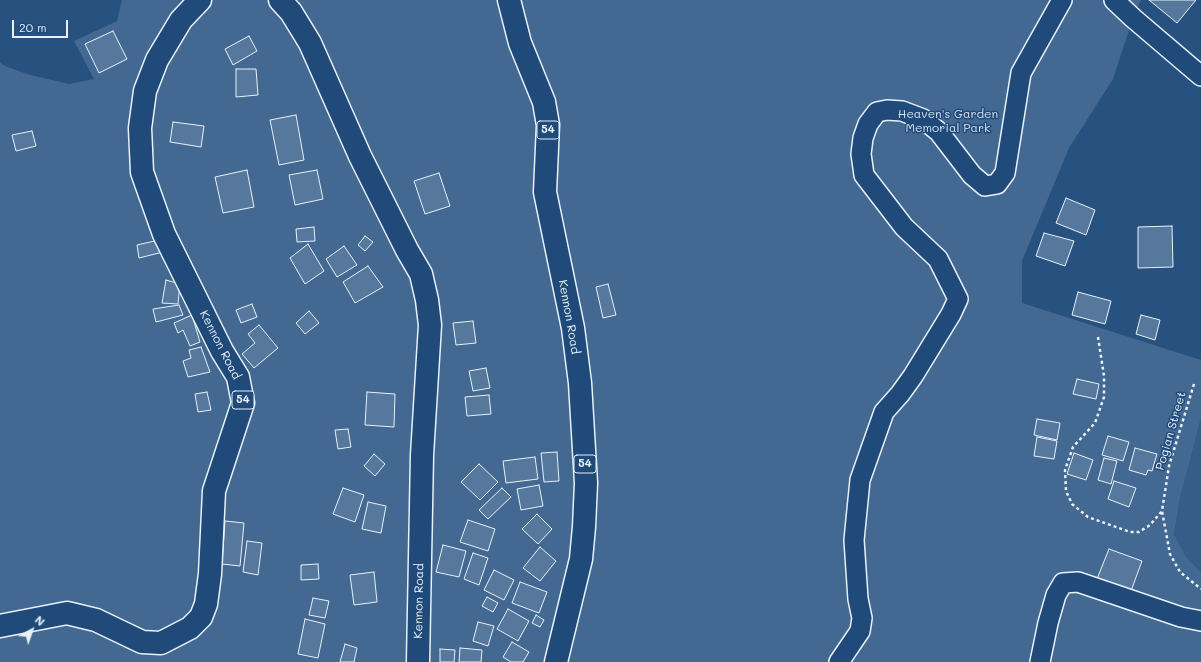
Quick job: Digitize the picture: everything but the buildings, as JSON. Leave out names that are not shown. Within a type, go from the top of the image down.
[{"type":"highway","name":"Kennon Road","points":[[0,626],[67,613],[96,620],[142,642],[162,643],[190,628],[201,617],[206,604],[210,574],[214,491],[244,403],[238,377],[222,351],[164,234],[142,172],[140,128],[145,91],[157,60],[182,20],[200,0]]},
{"type":"highway","name":"Kennon Road","points":[[280,0],[291,12],[310,43],[363,163],[407,250],[421,274],[427,300],[429,333],[422,456],[418,662]]},
{"type":"highway","name":"Kennon Road","points":[[509,0],[520,43],[544,102],[548,125],[545,192],[573,328],[581,398],[586,482],[581,559],[556,662]]},
{"type":"street","points":[[839,662],[860,631],[862,618],[854,540],[860,480],[884,412],[913,376],[951,314],[958,298],[938,259],[904,228],[864,175],[861,154],[863,138],[868,124],[877,112],[887,110],[902,111],[923,119],[939,132],[972,175],[985,186],[997,184],[1005,173],[1021,73],[1062,0]]},
{"type":"street","points":[[1114,0],[1201,76]]},
{"type":"street","points":[[1040,662],[1048,623],[1056,595],[1063,584],[1078,582],[1181,617],[1201,621]]},
{"type":"path","points":[[1098,337],[1104,376],[1104,397],[1095,423],[1073,447],[1066,470],[1066,491],[1072,504],[1078,511],[1088,517],[1130,532],[1139,532],[1150,525],[1162,511]]},
{"type":"path","name":"Pogian Street","points":[[1194,384],[1169,466],[1162,511],[1170,554],[1180,572],[1201,590]]},
{"type":"shaded area","points":[[1201,418],[1201,572],[1186,557],[1174,536],[1180,498]]},
{"type":"green space","name":"Heaven's Garden Memorial Park","points":[[122,0],[1141,0],[1133,18],[1113,79],[1069,148],[1022,261],[1022,303],[1201,360],[1201,418],[1180,498],[1174,535],[1186,557],[1201,572],[1201,662],[0,662],[0,62],[5,66],[27,74],[69,84],[94,79],[74,41],[117,21]]}]
